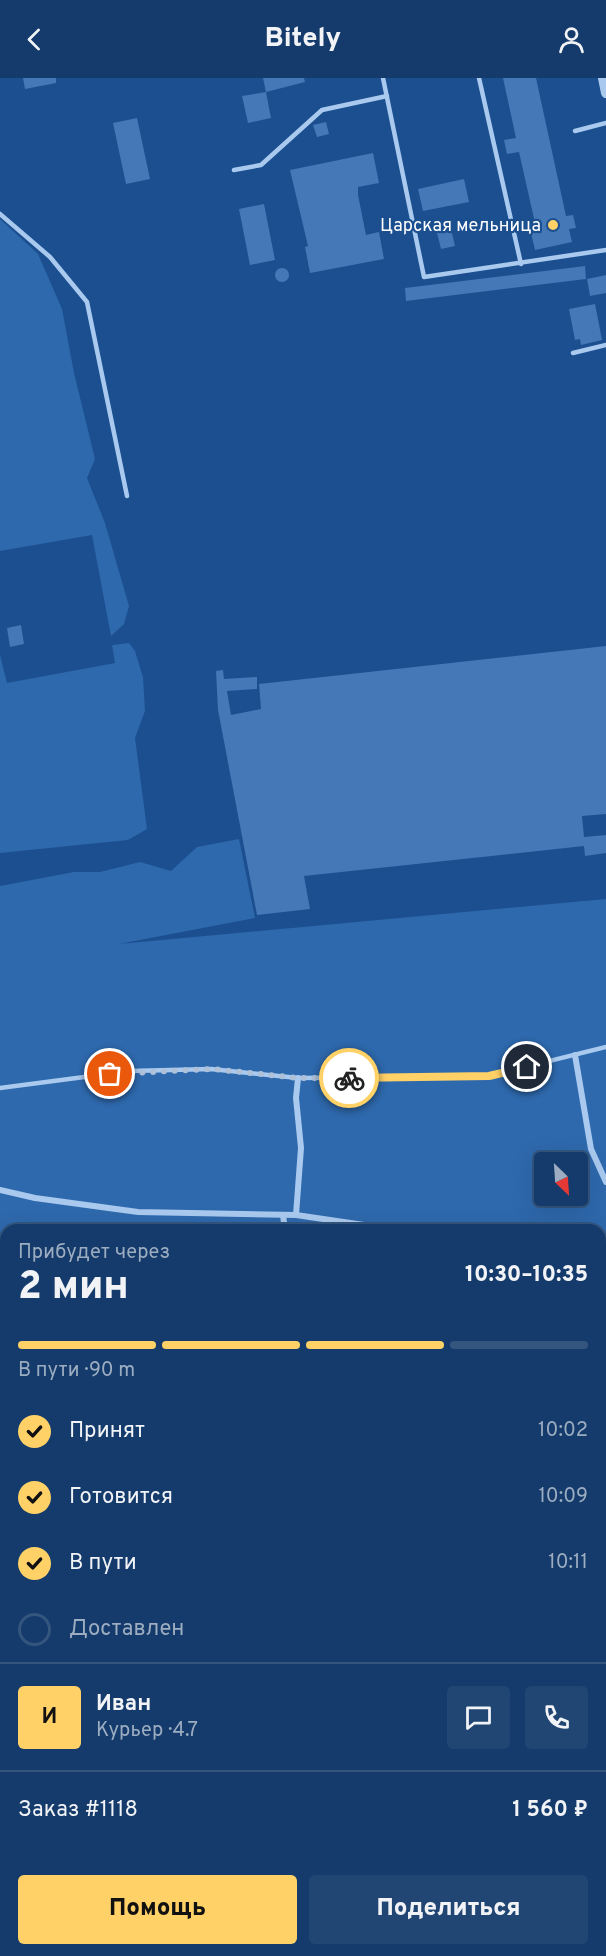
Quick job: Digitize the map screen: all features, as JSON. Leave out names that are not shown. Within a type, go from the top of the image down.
[{"type":"street","points":[[603,78],[606,93]]},
{"type":"street","points":[[575,1055],[591,1149],[606,1182]]},
{"type":"street","points":[[296,1215],[301,1148],[296,1098],[298,1078]]},
{"type":"street","points":[[0,1191],[138,1212],[296,1215],[357,1224]]},
{"type":"street","points":[[283,1215],[284,1224]]},
{"type":"lane","points":[[383,78],[424,277],[606,250]]},
{"type":"lane","points":[[479,78],[521,264]]},
{"type":"lane","points":[[234,170],[261,165],[322,110],[387,96]]},
{"type":"lane","points":[[575,131],[606,123]]},
{"type":"lane","points":[[0,214],[50,257],[87,303],[127,496]]},
{"type":"lane","points":[[573,353],[606,345]]},
{"type":"lane","points":[[0,1089],[141,1071],[212,1069],[298,1078],[489,1076],[606,1047]]},
{"type":"shaded area","points":[[0,219],[38,254],[62,309],[74,373],[95,459],[87,478],[105,523],[129,606],[124,624],[111,636],[92,535],[0,551]]},
{"type":"shaded area","points":[[129,643],[135,651],[143,677],[145,711],[135,738],[147,829],[128,840],[0,853],[0,655],[7,683],[115,663],[112,645]]},
{"type":"shaded area","points":[[239,839],[255,918],[119,944],[606,899],[606,1224],[0,1224],[0,886],[74,872],[100,872],[140,862],[171,871],[197,847]]},
{"type":"building","points":[[23,78],[56,78],[56,83],[25,89]]},
{"type":"building","points":[[263,78],[304,78],[305,82],[266,92]]},
{"type":"building","points":[[503,78],[536,78],[566,216],[573,215],[576,228],[569,229],[572,242],[535,250],[529,225],[535,223],[519,152],[507,154],[504,140],[516,138]]},
{"type":"building","points":[[266,92],[271,118],[248,123],[242,96]]},
{"type":"building","points":[[137,118],[150,179],[126,184],[113,123]]},
{"type":"building","points":[[326,122],[329,134],[317,137],[313,125]]},
{"type":"building","points":[[373,153],[379,183],[358,187],[358,195],[366,235],[379,232],[384,259],[310,273],[305,247],[308,246],[290,170]]},
{"type":"building","points":[[464,179],[469,202],[423,211],[418,189]]},
{"type":"building","points":[[264,204],[275,260],[250,265],[239,209]]},
{"type":"building","points":[[451,229],[455,246],[441,249],[437,233]]},
{"type":"building","points":[[585,266],[586,279],[406,301],[405,288]]},
{"type":"building","points":[[282,268],[287,270],[289,275],[287,280],[282,282],[277,280],[275,275],[277,270]]},
{"type":"building","points":[[606,275],[606,293],[590,296],[587,279]]},
{"type":"building","points":[[595,304],[602,340],[581,345],[580,339],[575,340],[569,309]]},
{"type":"building","points":[[21,625],[24,644],[10,647],[7,628]]},
{"type":"building","points":[[606,646],[606,814],[582,816],[584,837],[606,835],[606,853],[585,856],[584,846],[304,876],[310,909],[257,915],[218,710],[216,671],[223,670],[224,679],[257,677],[257,689],[227,691],[231,715],[261,709],[259,684]]},
{"type":"way so far","points":[[110,1074],[130,1071],[212,1069],[298,1078],[349,1078]]},
{"type":"place","name":"Царская мельница","points":[[553,225]]},
{"type":"route","points":[[349,1078],[489,1076],[527,1067]]}]
